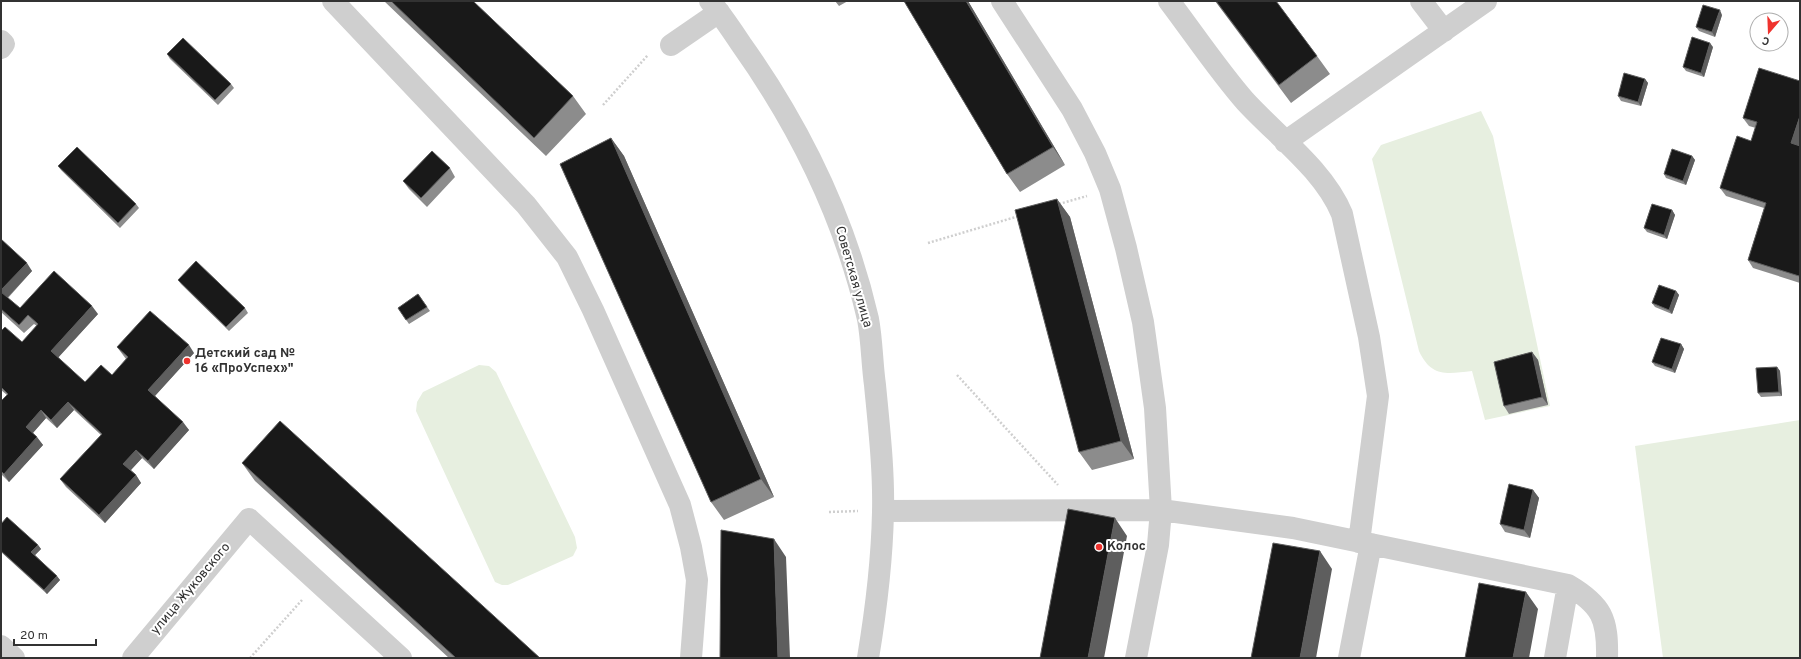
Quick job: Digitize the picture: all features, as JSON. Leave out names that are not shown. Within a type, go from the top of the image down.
[{"type":"street","points":[[333,1],[526,205],[567,257],[593,310],[680,505],[691,546],[697,580],[691,658]]},
{"type":"street","points":[[1002,1],[1072,109],[1095,153],[1110,189],[1126,248],[1143,322],[1155,408],[1161,510],[1158,545],[1136,658]]},
{"type":"street","points":[[1169,1],[1244,99],[1315,172],[1337,201],[1343,222],[1369,337],[1378,396],[1365,543],[1349,658]]},
{"type":"street","points":[[1421,1],[1444,31]]},
{"type":"street","points":[[1285,142],[1486,1]]},
{"type":"street","points":[[671,45],[715,7]]},
{"type":"street","name":"Советская улица","points":[[715,7],[782,104],[807,149],[834,211],[852,263],[868,321],[881,457],[883,511],[877,607],[868,658]]},
{"type":"street","points":[[1,41],[4,44],[1,48]]},
{"type":"street","points":[[883,511],[1161,510],[1293,528],[1568,585],[1589,600],[1598,610],[1608,635],[1607,658]]},
{"type":"street","name":"улица Жуковского","points":[[133,658],[249,519],[318,582]]},
{"type":"street","points":[[318,582],[402,658]]},
{"type":"street","points":[[1555,658],[1568,585]]},
{"type":"street","points":[[1,646],[14,658]]},
{"type":"path","points":[[1057,205],[1110,189]]},
{"type":"path","points":[[928,243],[1027,214]]},
{"type":"path","points":[[957,375],[1080,510]]},
{"type":"path","points":[[250,658],[318,582]]},
{"type":"green space","points":[[1481,111],[1493,136],[1550,406],[1485,420],[1472,371],[1447,373],[1434,370],[1429,366],[1419,351],[1372,159],[1381,145]]},
{"type":"green space","points":[[479,365],[489,366],[496,372],[575,537],[577,548],[573,556],[508,585],[502,585],[495,582],[416,411],[417,402],[423,392]]},
{"type":"green space","points":[[1800,420],[1800,658],[1663,658],[1635,446]]},
{"type":"building","points":[[391,1],[473,1],[573,96],[534,138]]},
{"type":"building","points":[[904,1],[966,1],[1053,147],[1007,174]]},
{"type":"building","points":[[1216,1],[1276,1],[1317,56],[1279,85]]},
{"type":"building","points":[[1703,5],[1720,10],[1712,32],[1696,27]]},
{"type":"building","points":[[1692,37],[1710,43],[1701,73],[1683,67]]},
{"type":"building","points":[[183,38],[231,84],[215,100],[167,54]]},
{"type":"building","points":[[1759,68],[1800,81],[1800,116],[1791,143],[1800,146],[1799,276],[1748,260],[1766,203],[1720,188],[1737,136],[1751,141],[1757,122],[1743,118]]},
{"type":"building","points":[[1624,73],[1645,79],[1638,102],[1618,96]]},
{"type":"building","points":[[611,138],[761,479],[711,502],[560,164]]},
{"type":"building","points":[[77,147],[136,204],[118,223],[58,166]]},
{"type":"building","points":[[1672,149],[1692,156],[1683,181],[1664,174]]},
{"type":"building","points":[[432,151],[450,168],[421,198],[403,181]]},
{"type":"building","points":[[1057,199],[1121,441],[1079,452],[1015,210]]},
{"type":"building","points":[[1652,204],[1672,210],[1664,235],[1644,228]]},
{"type":"building","points":[[1,239],[27,263],[1,290]]},
{"type":"building","points":[[196,261],[245,308],[226,327],[178,280]]},
{"type":"building","points":[[54,271],[92,306],[51,351],[85,382],[101,365],[112,375],[128,357],[117,347],[150,311],[189,345],[148,390],[183,422],[148,461],[136,450],[123,464],[136,475],[99,515],[60,479],[102,434],[68,402],[51,420],[41,410],[26,427],[37,437],[4,474],[1,471],[1,401],[8,394],[1,387],[1,331],[5,327],[22,342],[38,324],[28,315],[19,325],[1,309],[1,292],[20,308]]},
{"type":"building","points":[[1659,285],[1676,291],[1669,310],[1652,303]]},
{"type":"building","points":[[418,294],[427,307],[406,320],[398,308]]},
{"type":"building","points":[[1661,338],[1681,344],[1672,369],[1652,362]]},
{"type":"building","points":[[1532,352],[1542,397],[1504,406],[1494,362]]},
{"type":"building","points":[[1777,367],[1779,392],[1758,393],[1756,368]]},
{"type":"building","points":[[280,421],[540,658],[456,658],[242,463]]},
{"type":"building","points":[[1509,484],[1533,490],[1524,530],[1500,524]]},
{"type":"building","points":[[1068,509],[1115,518],[1088,658],[1040,658]]},
{"type":"building","points":[[7,517],[38,545],[31,552],[57,576],[44,590],[1,551],[1,524]]},
{"type":"building","points":[[721,530],[774,539],[778,658],[720,658]]},
{"type":"building","points":[[1273,543],[1320,551],[1300,658],[1251,658]]},
{"type":"building","points":[[1479,583],[1526,592],[1513,658],[1465,658]]},
{"type":"place","name":"Детский сад № 16 «ПроУспех»\"","points":[[187,361]]},
{"type":"place","name":"Колос","points":[[1099,547]]}]
